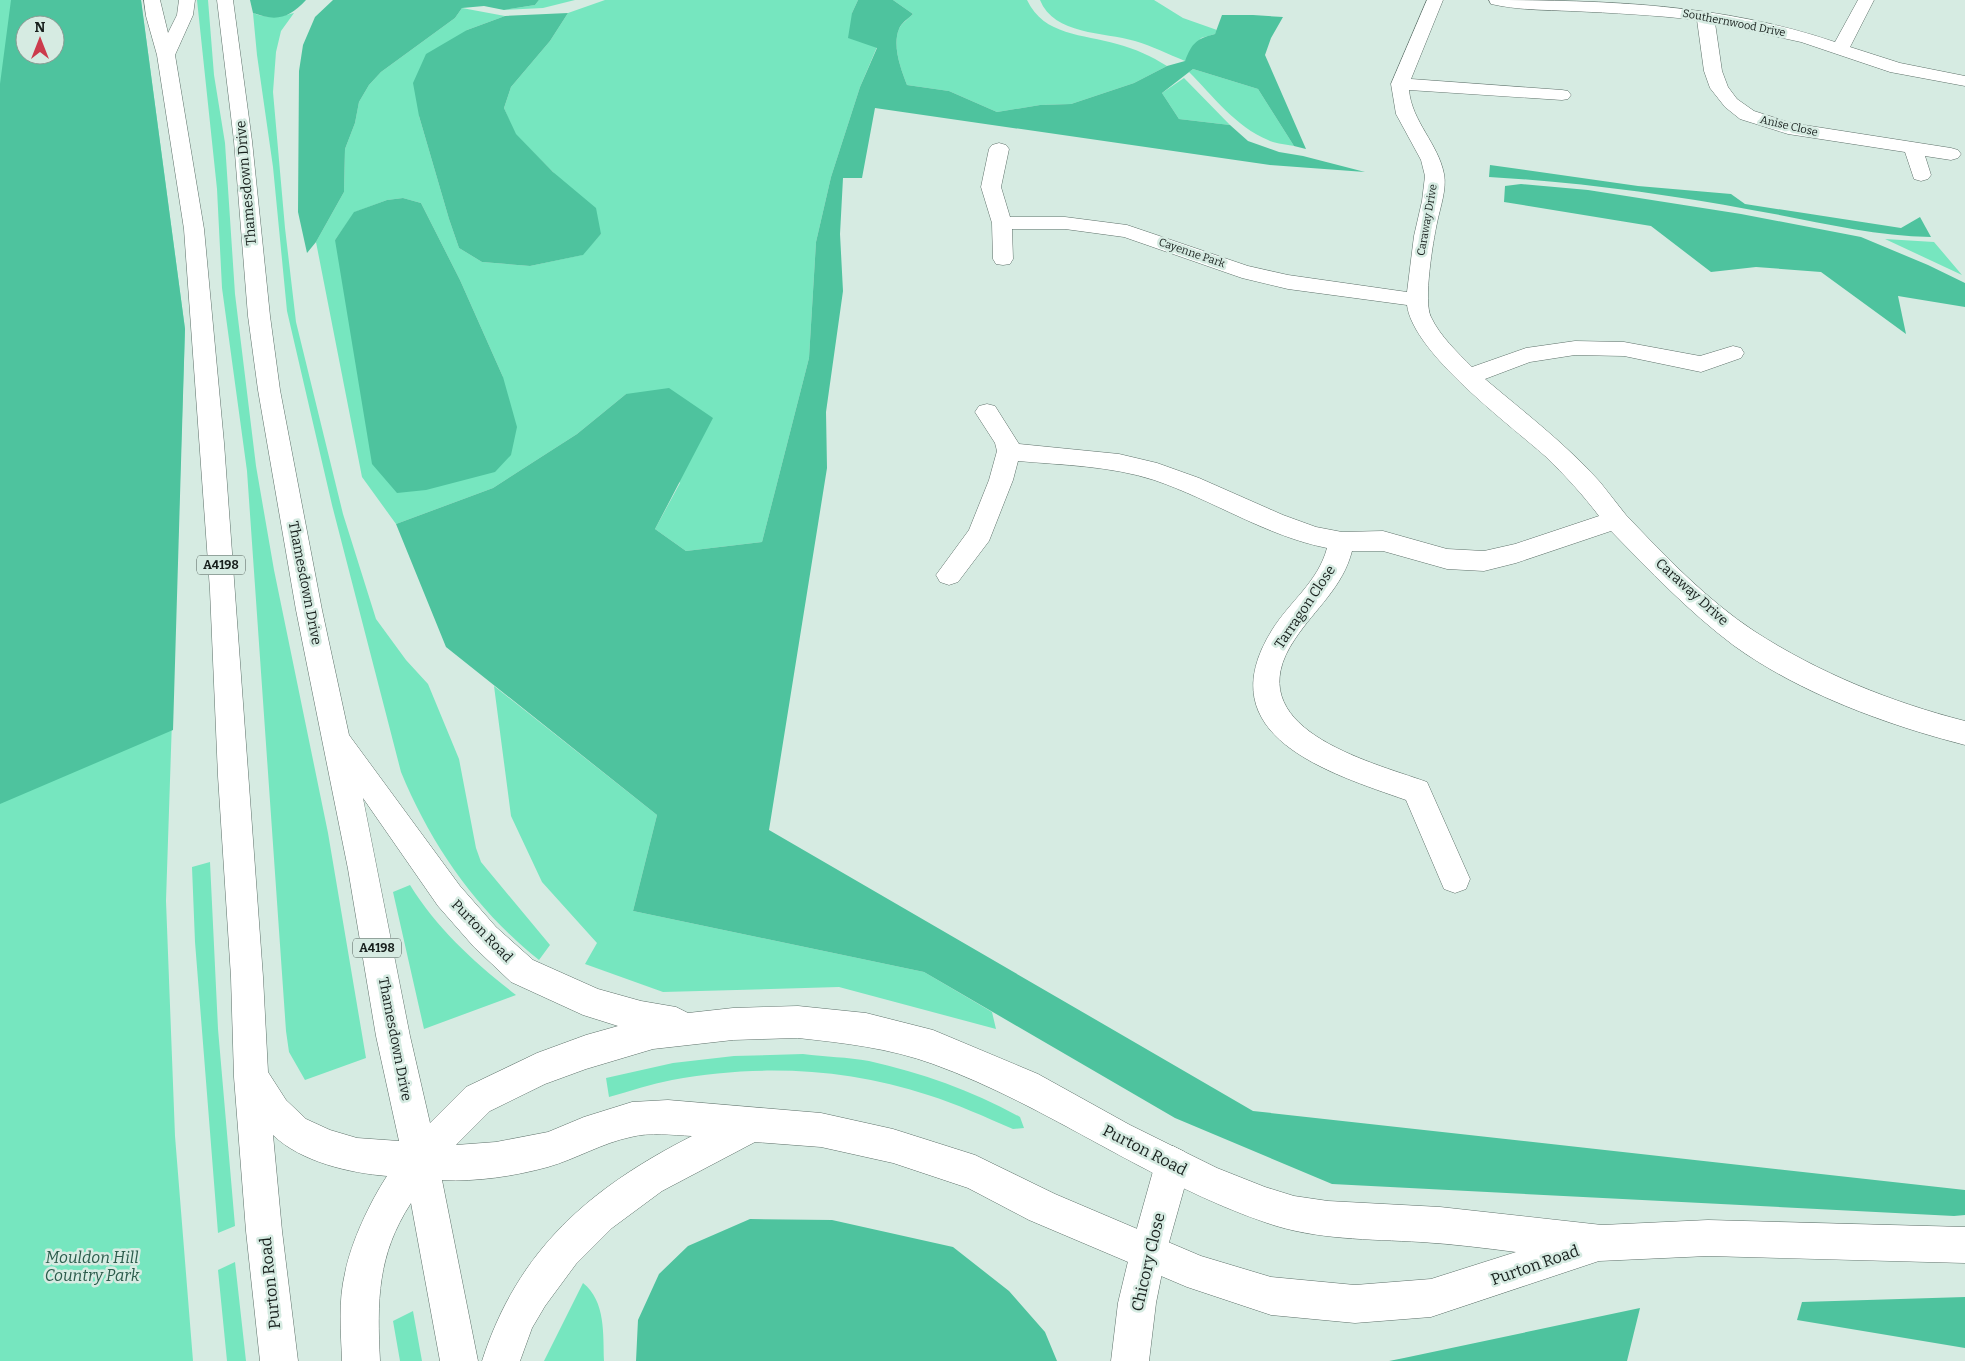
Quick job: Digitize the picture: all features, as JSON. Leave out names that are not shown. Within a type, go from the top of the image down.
[{"type":"main road","name":"A4198","points":[[152,0],[154,16],[166,55],[194,229],[212,443],[247,978],[251,1077]]},
{"type":"main road","points":[[166,55],[185,15],[187,0]]},
{"type":"main road","name":"Thamesdown Drive","points":[[225,0],[242,132],[259,316],[269,390],[309,610],[363,869],[393,1036],[421,1161]]},
{"type":"main road","name":"Caraway Drive","points":[[1435,0],[1400,84],[1405,114],[1431,160],[1435,176],[1432,201],[1424,236],[1416,300],[1419,315],[1428,331],[1446,354],[1468,377],[1555,452],[1591,488],[1616,520],[1697,600],[1744,638],[1805,676],[1871,703],[1930,724],[1965,733]]},
{"type":"main road","name":"Southernwood Drive","points":[[1497,0],[1533,4],[1659,10],[1705,16],[1806,38],[1896,68],[1965,81]]},
{"type":"main road","points":[[1840,49],[1866,0]]},
{"type":"main road","name":"Anise Close","points":[[1705,16],[1714,71],[1719,88],[1731,103],[1748,115],[1788,128],[1951,154]]},
{"type":"main road","points":[[1400,84],[1562,95]]},
{"type":"main road","points":[[1913,148],[1921,176]]},
{"type":"main road","points":[[999,149],[991,187],[1002,223],[1003,259]]},
{"type":"main road","name":"Cayenne Park","points":[[1002,223],[1065,222],[1127,231],[1251,273],[1288,282],[1416,300]]},
{"type":"main road","points":[[1468,377],[1526,355],[1575,348],[1624,349],[1700,364],[1733,353]]},
{"type":"main road","points":[[949,576],[980,534],[1001,480],[1009,451],[1007,442],[987,412]]},
{"type":"main road","points":[[1009,451],[1119,463],[1157,472],[1190,484],[1274,522],[1313,536],[1342,542],[1383,541],[1448,559],[1484,561],[1516,553],[1616,520]]},
{"type":"main road","name":"Tarragon Close","points":[[1342,542],[1333,570],[1281,638],[1270,661],[1266,687],[1271,712],[1296,740],[1332,760],[1417,791],[1455,879]]},
{"type":"main road","name":"Purton Road","points":[[335,735],[449,896],[485,937],[522,971],[595,1004],[641,1017],[700,1028]]},
{"type":"main road","name":"Purton Road","points":[[362,1361],[359,1310],[363,1273],[389,1205],[444,1132],[478,1100],[538,1070],[586,1052],[653,1033],[733,1024],[798,1022],[866,1029],[933,1047],[1026,1086],[1118,1137],[1206,1181],[1256,1202],[1294,1214],[1328,1219],[1440,1225],[1602,1242],[1708,1238],[1965,1245]]},
{"type":"main road","name":"Purton Road","points":[[251,1077],[274,1112],[294,1131],[324,1146],[357,1156],[457,1163],[496,1160],[548,1148],[632,1119],[668,1117],[821,1130],[894,1146],[975,1173],[1042,1208],[1148,1253],[1200,1274],[1271,1296],[1355,1304],[1431,1298],[1602,1242]]},
{"type":"main road","name":"Purton Road","points":[[251,1077],[264,1232],[279,1361]]},
{"type":"main road","points":[[501,1361],[525,1301],[555,1259],[577,1237],[618,1200],[682,1161],[751,1125]]},
{"type":"main road","points":[[421,1161],[459,1361]]},
{"type":"main road","name":"Chicory Close","points":[[1130,1361],[1137,1303],[1148,1253],[1173,1164]]},
{"type":"green space","name":"Mouldon Hill Country Park","points":[[0,0],[141,0],[185,329],[166,901],[175,1136],[193,1361],[0,1361]]},
{"type":"green space","points":[[11,0],[141,0],[185,329],[173,730],[0,804],[0,84]]},
{"type":"green space","points":[[197,0],[208,0],[214,75],[225,143],[235,294],[256,466],[274,570],[328,833],[366,1058],[305,1080],[289,1052],[286,1031],[247,471],[222,288],[217,189]]},
{"type":"green space","points":[[250,0],[306,0],[294,11],[276,18],[253,13]]},
{"type":"green space","points":[[333,0],[539,0],[535,5],[504,10],[484,6],[462,8],[455,18],[381,72],[369,85],[359,102],[355,123],[345,149],[344,192],[316,242],[307,253],[298,212],[299,71],[303,45],[315,17]]},
{"type":"green space","points":[[539,0],[575,0],[543,8],[504,10],[535,5]]},
{"type":"green space","points":[[605,0],[858,0],[852,13],[877,47],[860,87],[831,177],[816,242],[809,358],[762,542],[686,551],[655,529],[680,483],[626,394],[577,434],[493,488],[396,524],[362,477],[316,242],[344,192],[345,149],[355,123],[359,102],[369,85],[381,72],[455,18],[462,8],[505,16],[467,30],[419,116],[449,219],[459,248],[482,262],[530,266],[582,255],[601,234],[553,172],[515,134],[504,108],[511,87],[550,41],[568,13]],"holes":[[[403,198],[421,203],[460,280],[503,377],[335,240],[355,212],[387,200]]]},
{"type":"green space","points":[[858,0],[893,0],[913,14],[900,27],[896,43],[898,57],[907,85],[949,91],[997,112],[1040,105],[1071,104],[1134,83],[1167,66],[1185,61],[1190,50],[1199,40],[1215,34],[1222,15],[1283,17],[1271,38],[1265,55],[1306,149],[1294,146],[1258,89],[1193,69],[1162,93],[1179,119],[1230,125],[1248,141],[1279,152],[1303,156],[1365,172],[1270,165],[875,108],[862,178],[843,178],[840,234],[843,291],[826,412],[827,468],[769,830],[1253,1111],[1965,1190],[1965,1215],[1954,1216],[1332,1184],[1175,1118],[924,972],[633,911],[657,815],[446,647],[396,524],[493,488],[577,434],[626,394],[669,388],[713,418],[655,529],[686,551],[762,542],[809,358],[816,242],[831,177],[860,87],[877,48],[848,38],[852,13]]},
{"type":"green space","points":[[893,0],[1027,0],[1034,12],[1043,21],[1054,27],[1066,32],[1131,48],[1167,66],[1134,83],[1071,104],[1040,105],[997,112],[949,91],[907,85],[898,57],[896,43],[900,27],[913,14]]},
{"type":"green space","points":[[1040,0],[1154,0],[1183,18],[1217,30],[1215,34],[1201,38],[1185,61],[1135,41],[1068,26],[1056,20]]},
{"type":"green space","points":[[253,13],[274,17],[294,13],[281,31],[276,52],[273,92],[285,228],[296,322],[343,514],[376,619],[406,660],[428,684],[459,759],[476,848],[481,862],[550,945],[539,960],[516,941],[476,898],[458,875],[427,825],[401,772],[332,505],[287,311],[273,167]]},
{"type":"green space","points":[[568,13],[550,41],[511,87],[504,108],[516,134],[553,172],[596,208],[601,234],[583,255],[530,266],[482,262],[459,248],[419,116],[413,83],[426,54],[467,30],[505,16]]},
{"type":"green space","points":[[1193,69],[1258,89],[1294,146],[1271,141],[1256,134],[1235,119],[1189,72]]},
{"type":"green space","points":[[1184,78],[1230,125],[1179,119],[1162,93]]},
{"type":"green space","points":[[1490,165],[1638,186],[1731,194],[1745,204],[1901,228],[1920,217],[1931,237],[1863,231],[1719,204],[1621,189],[1489,177]]},
{"type":"green space","points":[[1521,184],[1588,190],[1741,214],[1861,237],[1965,283],[1965,307],[1898,296],[1906,334],[1821,272],[1756,267],[1711,272],[1651,226],[1504,202],[1505,186]]},
{"type":"green space","points":[[403,198],[421,203],[460,280],[503,377],[517,427],[511,455],[495,472],[426,490],[397,493],[372,464],[335,240],[354,212],[387,200]]},
{"type":"green space","points":[[1885,239],[1934,242],[1962,275]]},
{"type":"green space","points":[[494,686],[657,815],[633,911],[924,972],[992,1012],[996,1029],[839,987],[663,992],[585,964],[597,943],[542,882],[511,816]]},
{"type":"green space","points":[[210,862],[218,1029],[235,1226],[218,1233],[195,942],[192,867]]},
{"type":"green space","points":[[410,885],[433,917],[458,945],[516,995],[424,1029],[393,892]]},
{"type":"green space","points":[[803,1054],[869,1061],[928,1077],[966,1091],[1020,1117],[1024,1128],[1013,1129],[950,1102],[897,1086],[834,1074],[801,1071],[736,1072],[704,1075],[664,1082],[609,1097],[606,1078],[673,1063],[734,1056]]},
{"type":"green space","points":[[750,1219],[832,1220],[953,1247],[1009,1291],[1045,1332],[1057,1361],[636,1361],[638,1320],[659,1274],[688,1246]]},
{"type":"green space","points":[[235,1262],[246,1361],[227,1361],[218,1270]]},
{"type":"green space","points":[[583,1283],[596,1299],[602,1319],[604,1361],[544,1361]]},
{"type":"green space","points":[[1965,1297],[1965,1348],[1797,1320],[1802,1302]]},
{"type":"green space","points":[[1640,1308],[1627,1361],[1389,1361],[1404,1358]]},
{"type":"green space","points":[[413,1311],[422,1361],[400,1361],[393,1321]]}]
